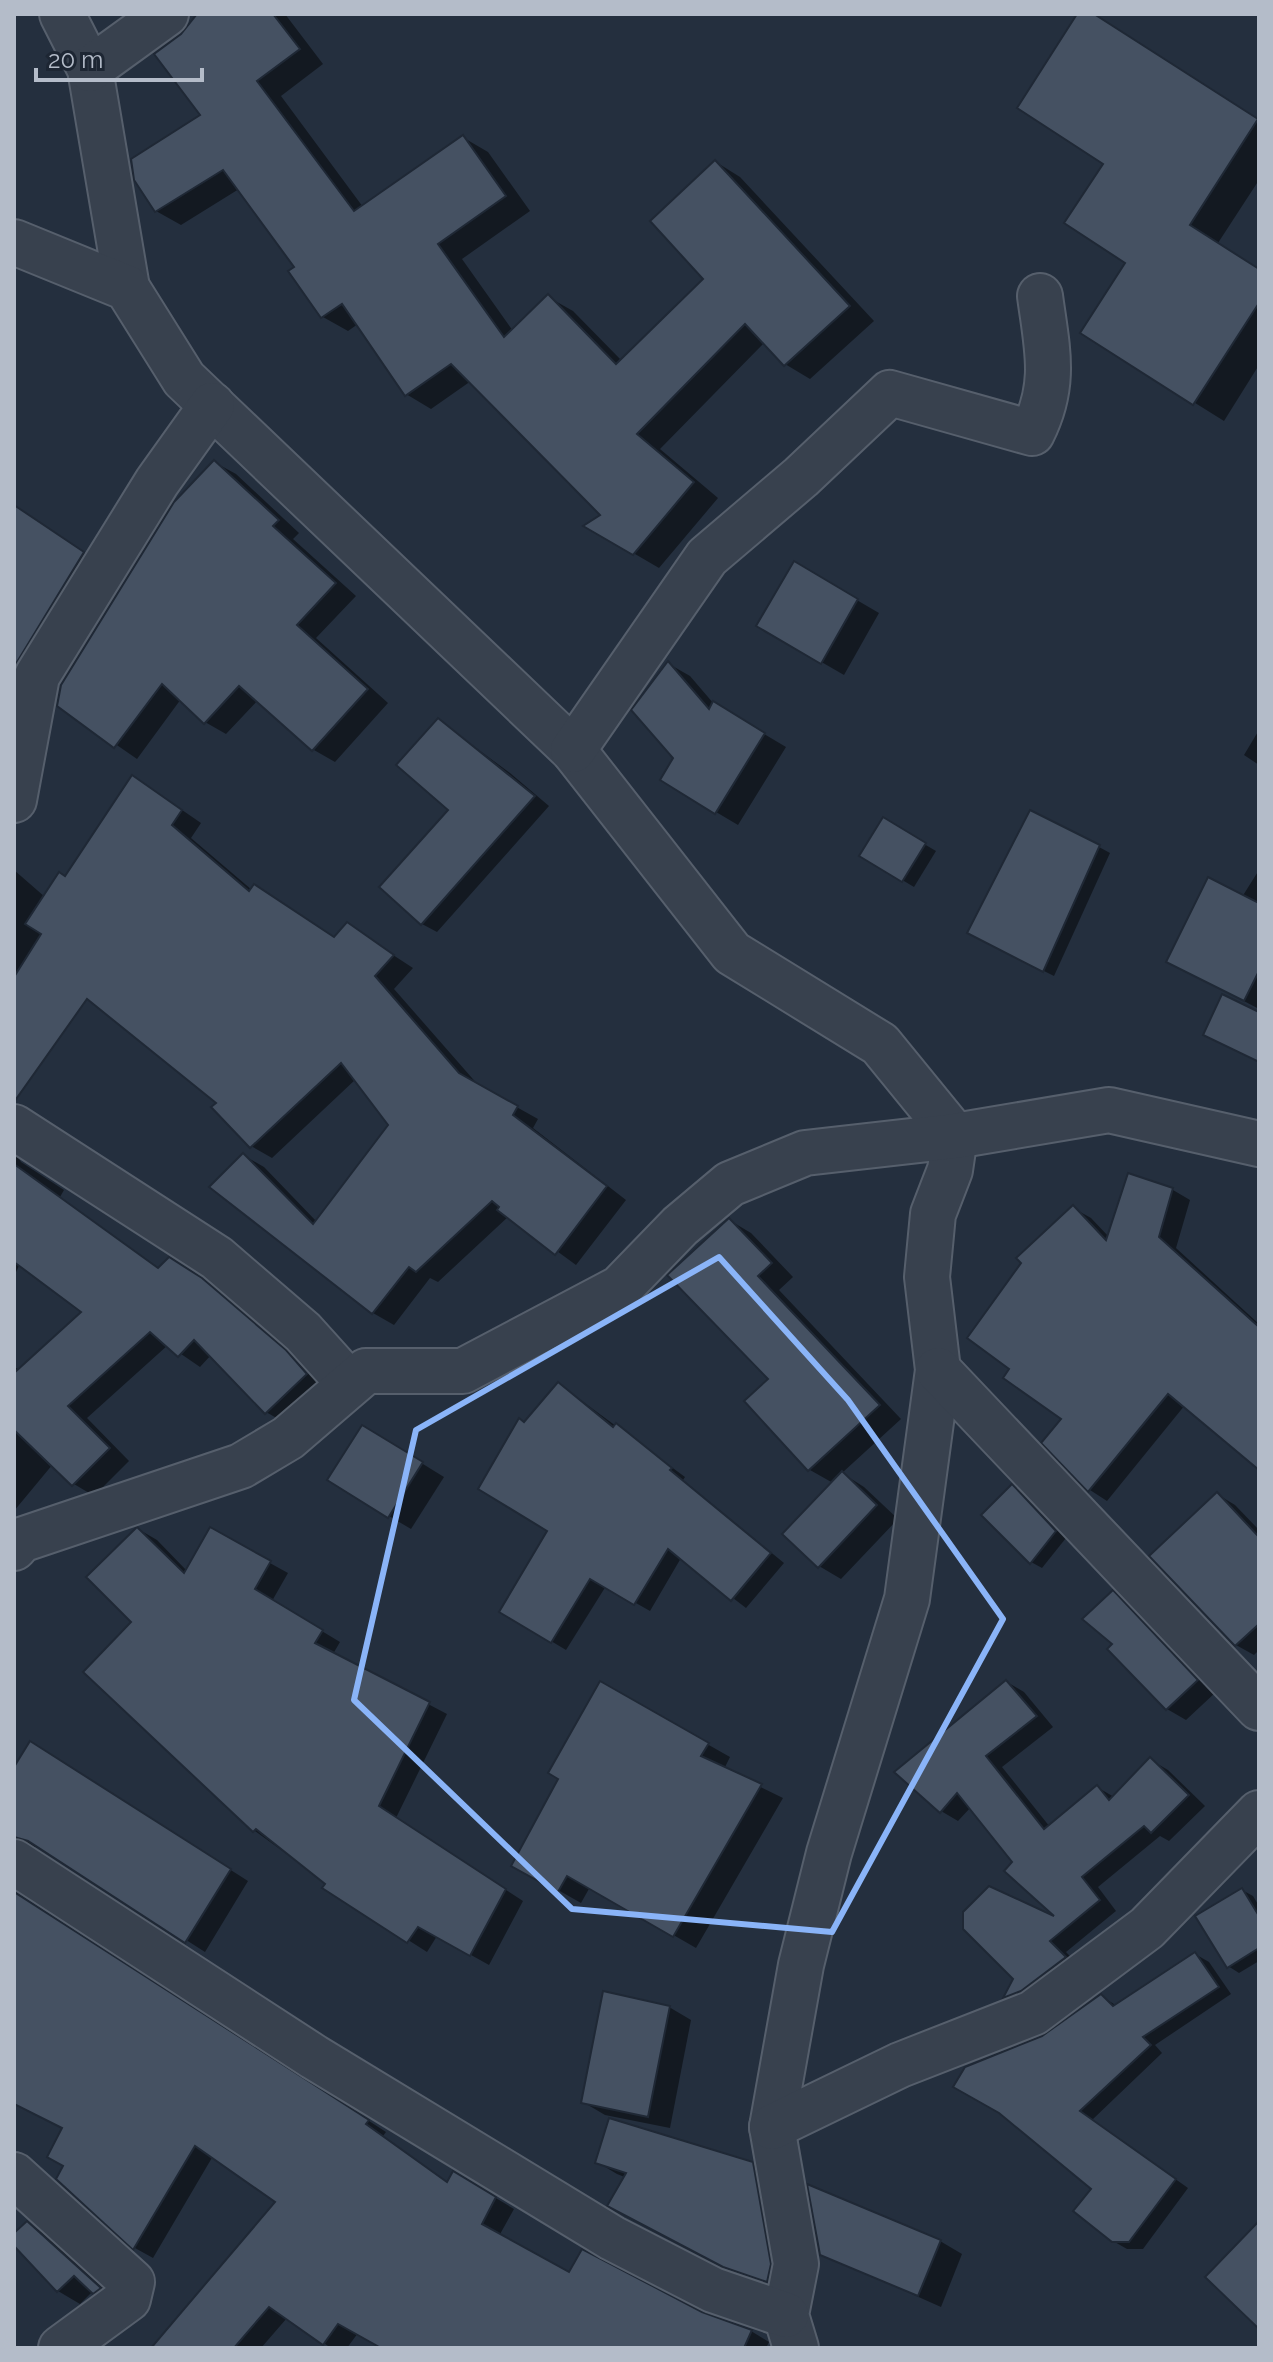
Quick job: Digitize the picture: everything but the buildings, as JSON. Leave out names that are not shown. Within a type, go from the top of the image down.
[{"type":"street","points":[[14,1862],[314,2057],[612,2238],[791,2332],[796,2264],[772,2127],[801,1965],[829,1853],[907,1599],[938,1370],[927,1277],[933,1214],[950,1170],[955,1136],[880,1044],[732,953],[573,750],[184,379],[127,288],[90,69],[62,14]]},
{"type":"street","points":[[90,69],[166,14]]},
{"type":"street","points":[[14,242],[127,288]]},
{"type":"street","points":[[573,750],[707,557],[801,477],[890,393],[1032,433],[1045,407],[1050,373],[1040,296]]},
{"type":"street","points":[[15,789],[37,676],[157,482],[212,405]]},
{"type":"street","points":[[14,1548],[21,1540],[241,1466],[288,1438],[366,1371],[463,1371],[620,1288],[680,1226],[730,1184],[805,1153],[955,1136],[1109,1110],[1259,1144]]},
{"type":"street","points":[[14,1127],[217,1258],[303,1332],[349,1383]]},
{"type":"street","points":[[938,1370],[1259,1708]]},
{"type":"street","points":[[772,2127],[900,2065],[1033,2013],[1147,1928],[1259,1813]]},
{"type":"street","points":[[14,2175],[132,2282],[128,2299],[61,2348]]},
{"type":"highlighted area","points":[[719,1257],[848,1400],[1003,1619],[832,1932],[572,1909],[354,1700],[416,1430]]}]
